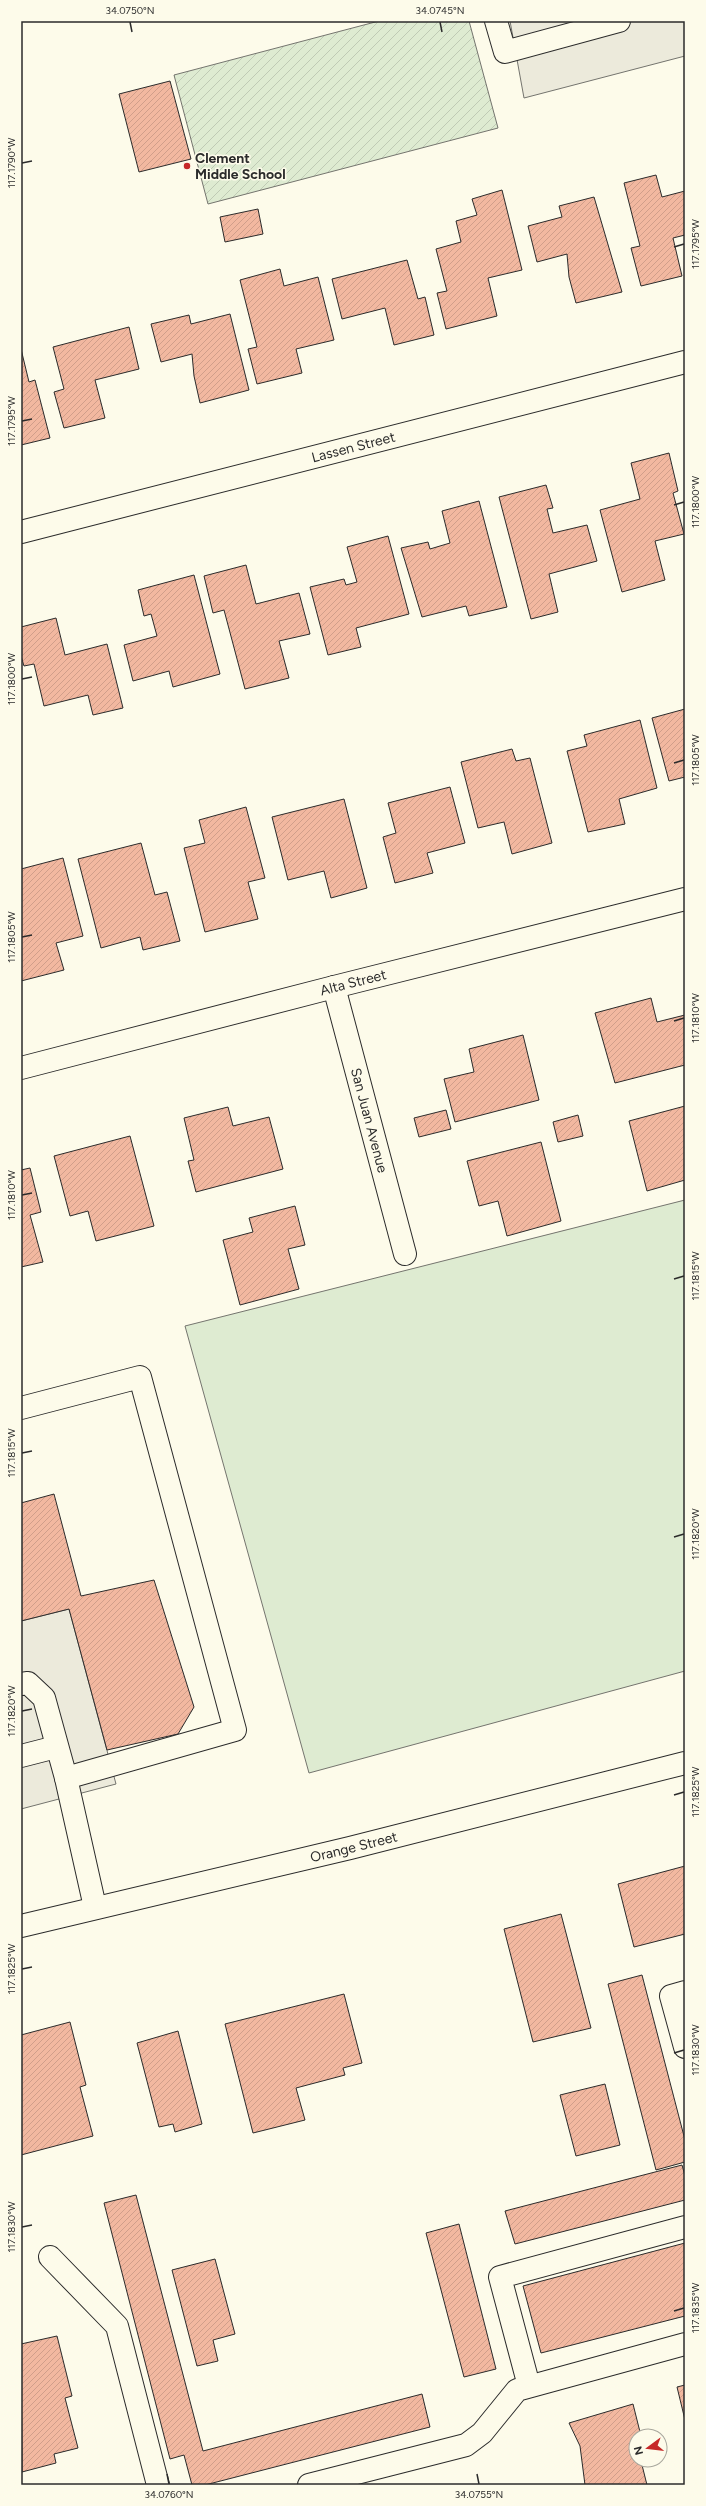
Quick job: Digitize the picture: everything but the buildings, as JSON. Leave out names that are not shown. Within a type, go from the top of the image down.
[{"type":"street","points":[[496,21],[505,52],[619,21]]},
{"type":"street","name":"Lassen Street","points":[[21,532],[685,362]]},
{"type":"street","name":"Alta Street","points":[[21,1068],[334,986],[685,899]]},
{"type":"street","name":"San Juan Avenue","points":[[334,986],[405,1254]]},
{"type":"street","points":[[21,1408],[140,1377],[235,1730],[66,1778]]},
{"type":"street","points":[[21,1684],[28,1682],[44,1698],[56,1747],[66,1778],[95,1907]]},
{"type":"street","points":[[21,1756],[56,1747]]},
{"type":"street","name":"Orange Street","points":[[21,1926],[95,1907],[350,1848],[685,1763]]},
{"type":"street","points":[[685,1992],[672,1996],[685,2047]]},
{"type":"street","points":[[529,2386],[500,2277],[685,2227]]},
{"type":"street","points":[[50,2256],[117,2326],[158,2485]]},
{"type":"street","points":[[308,2485],[466,2445],[482,2433],[517,2390],[685,2344]]},
{"type":"green space","points":[[379,21],[469,21],[498,128],[208,204],[174,75]]},
{"type":"green space","points":[[685,1200],[685,1671],[309,1773],[185,1326]]},
{"type":"shaded area","points":[[510,21],[685,21],[685,56],[524,98]]},
{"type":"shaded area","points":[[69,1609],[116,1784],[21,1809],[21,1621]]},
{"type":"place","name":"Clement Middle School","points":[[187,166]]}]
